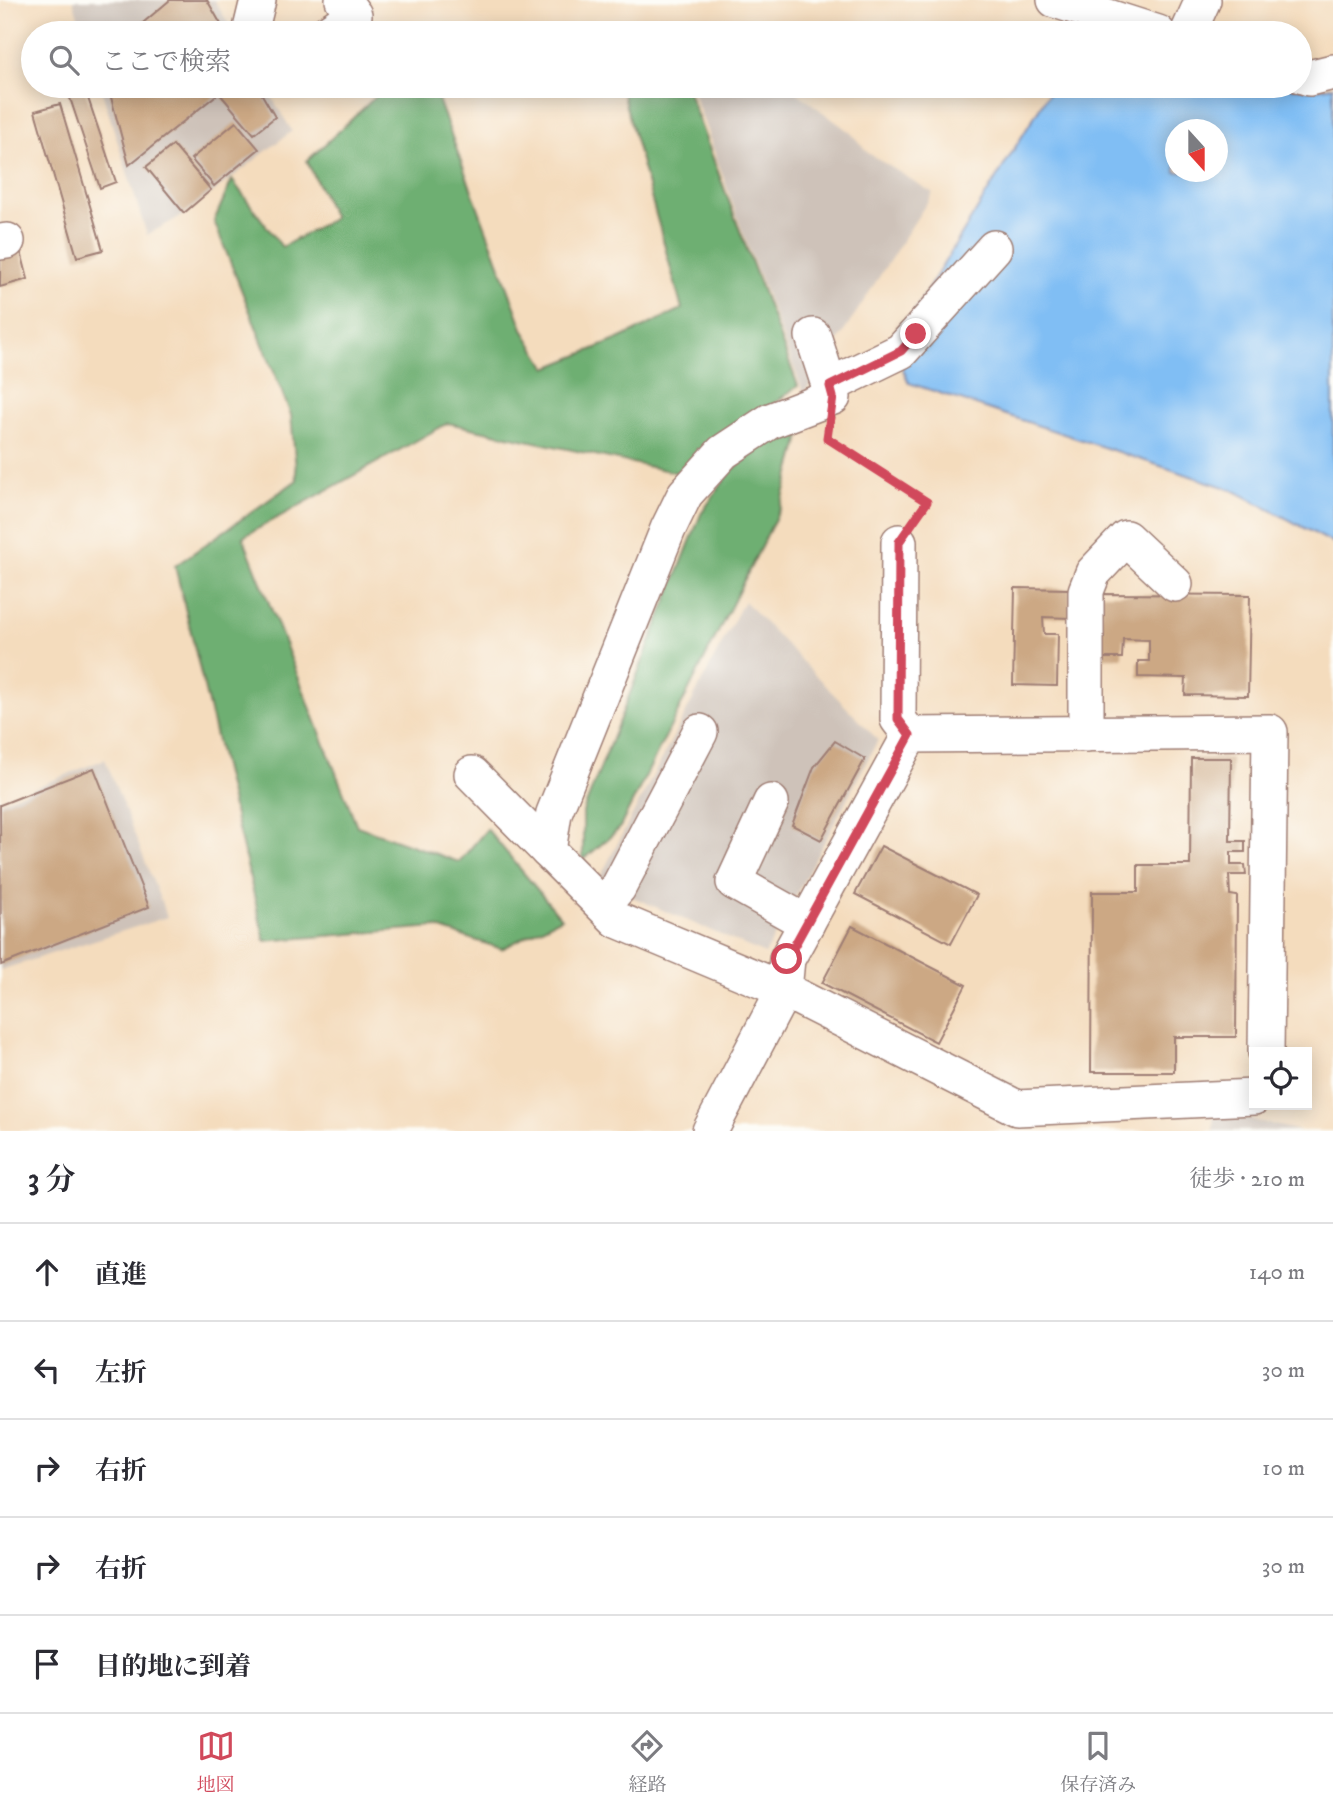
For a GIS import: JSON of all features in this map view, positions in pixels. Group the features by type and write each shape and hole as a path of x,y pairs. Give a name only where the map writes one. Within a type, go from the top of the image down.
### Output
{"street":[{"path":"253,21 258,0"},
{"path":"343,0 354,15 345,21"},
{"path":"1055,0 1121,21"},
{"path":"1193,21 1203,0"},
{"path":"1312,77 1333,72"},
{"path":"548,851 554,813 668,529 685,495 723,452 770,421 822,396 901,351 994,248"},
{"path":"813,336 822,396"},
{"path":"1086,733 1086,592 1093,573 1126,538 1175,584"},
{"path":"899,542 898,719 910,735"},
{"path":"603,905 618,888 700,732"},
{"path":"910,735 1270,732 1266,1047"},
{"path":"710,1131 784,990 787,959 910,735"},
{"path":"472,774 617,920 784,990 1018,1119 1249,1097"},
{"path":"771,802 734,882 807,923"}],"path":[{"path":"822,396 827,438 927,502 899,542"}],"shaded area":[{"path":"73,0 214,0 227,21 79,21"},
{"path":"104,98 272,98 292,131 185,214 147,235"},
{"path":"695,98 804,98 851,133 868,153 933,193 804,394"},
{"path":"744,601 878,740 765,954 637,899 596,885"},
{"path":"105,759 167,917 0,970 0,802"},
{"path":"1214,1111 1301,1131 1213,1131"}],"green space":[{"path":"374,98 437,98 524,331 547,368 621,338 682,309 624,98 690,98 798,386 678,473 448,423 243,537 357,826 459,862 487,829 561,918 502,949 435,927 265,941 175,566 297,480 291,415 214,221 232,180 282,247 334,218 307,161"},
{"path":"803,427 780,509 619,829 583,860 583,812 701,514 731,471 773,438"}],"water":[{"path":"1333,86 1333,543 1233,490 909,383 901,365 906,325 1046,98 1312,98 1312,89"}],"building":[{"path":"170,0 207,0 219,21 145,21"},
{"path":"70,98 88,98 116,182 100,188"},
{"path":"111,98 213,98 129,165"},
{"path":"223,98 264,98 275,117 254,134"},
{"path":"60,104 103,250 77,257 35,111"},
{"path":"236,122 259,149 214,186 191,159"},
{"path":"173,145 211,190 184,213 146,167"},
{"path":"20,248 28,279 0,287 0,254"},
{"path":"1015,588 1070,589 1070,618 1043,617 1044,634 1058,634 1057,686 1013,685"},
{"path":"1101,594 1250,595 1248,696 1185,695 1186,678 1138,677 1138,661 1149,661 1149,640 1123,639 1122,658 1100,658"},
{"path":"835,741 865,759 821,840 792,825 814,767"},
{"path":"1191,758 1231,758 1230,841 1245,841 1245,852 1231,852 1231,865 1245,865 1246,875 1229,875 1230,895 1237,896 1236,1037 1174,1037 1174,1072 1091,1072 1092,892 1138,892 1138,865 1190,865"},
{"path":"94,768 149,907 1,965 0,805"},
{"path":"881,846 977,895 951,944 855,894"},
{"path":"852,926 966,985 936,1042 822,983"}],"route":[{"path":"787,959 910,735 898,719 899,542 927,502 827,438 833,397 830,386 901,351 916,334"}]}
